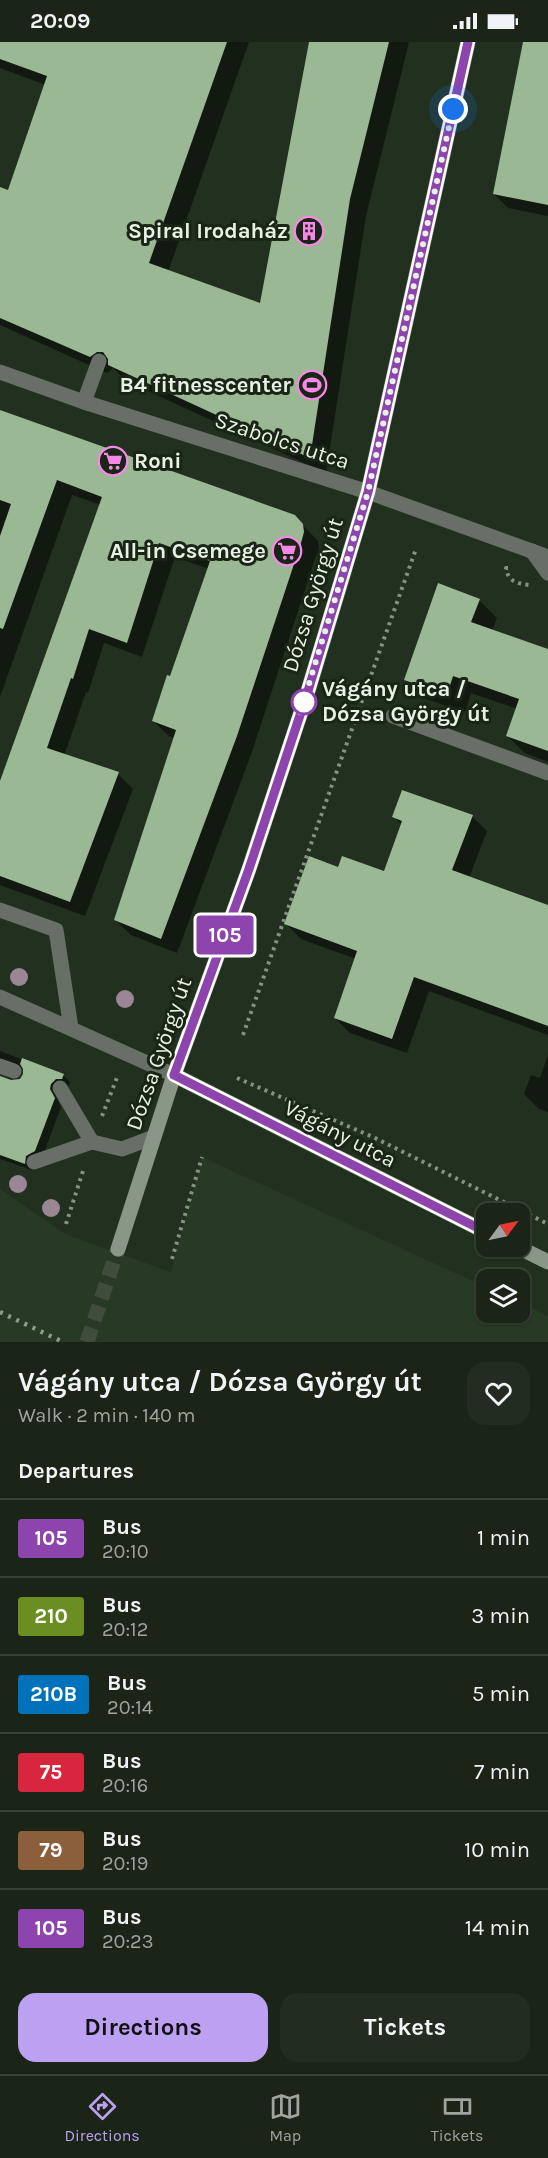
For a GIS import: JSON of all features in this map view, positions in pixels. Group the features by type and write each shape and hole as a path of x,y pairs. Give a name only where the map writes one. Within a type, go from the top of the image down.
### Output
{"main road":[{"name":"Dózsa György út","path":"118,1249 174,1075 249,869 308,691 368,492 468,42"},
{"name":"Vágány utca","path":"174,1075 476,1227"},
{"path":"530,1253 548,1262"}],"street":[{"path":"84,402 99,361"},
{"name":"Szabolcs utca","path":"0,372 84,402 368,492 548,557"},
{"path":"532,551 548,573"},
{"path":"393,716 548,773"},
{"path":"0,910 56,930 71,1028"},
{"path":"0,997 174,1075"},
{"path":"60,1088 92,1143"},
{"path":"34,1162 92,1143 122,1149 154,1137"}],"path":[{"path":"243,1035 416,549"},
{"path":"102,1116 121,1066"},
{"path":"231,1075 373,1137 548,1224"},
{"path":"172,1259 202,1157"},
{"path":"66,1224 83,1171"}],"shaded area":[{"path":"202,1157 476,1282 476,1323 530,1323 530,1307 548,1316 548,1342 0,1342 0,1189 65,1234 171,1272"}],"building":[{"name":"Spiral Irodaház","path":"0,42 227,42 149,263 260,303 309,42 389,42 350,199 310,458 108,365 108,359 103,352 97,352 90,357 0,318 0,187 8,190 47,76 0,59"},
{"path":"523,42 548,42 548,205 493,194"},
{"path":"0,410 295,515 303,524 304,532 301,543 237,736 161,939 114,920 176,730 152,721 210,561 159,543 127,643 89,629 47,748 119,772 70,902 0,876 0,781 102,497 57,480 3,629 0,628 0,536 11,504 0,500"},
{"path":"438,583 480,599 471,622 548,649 548,751 506,736 519,699 453,676 447,695 404,680"},
{"path":"402,790 473,815 452,870 548,905 548,1026 414,977 392,1039 334,1018 357,951 284,924 309,856 338,867 342,856 384,871 402,821 392,817"},
{"path":"22,1058 64,1074 62,1079 56,1079 51,1084 50,1089 55,1098 35,1151 26,1156 25,1164 0,1155 0,1076 11,1080 20,1079 23,1074 20,1064"}],"tunnel":[{"path":"87,1342 118,1249"}],"railway":[{"path":"0,1312 63,1342"}],"bus line":[{"name":"105","path":"468,42 368,492 308,691 249,869 174,1075 476,1227"}],"place":[{"name":"Spiral Irodaház","path":"309,231"},
{"name":"B4 fitnesscenter","path":"312,385"},
{"name":"Roni","path":"113,461"},
{"name":"All-in Csemege","path":"287,551"},
{"name":"Vágány utca / Dózsa György út","path":"304,702"}],"route":[{"path":"304,702 300,713 368,492 453,109"}]}
